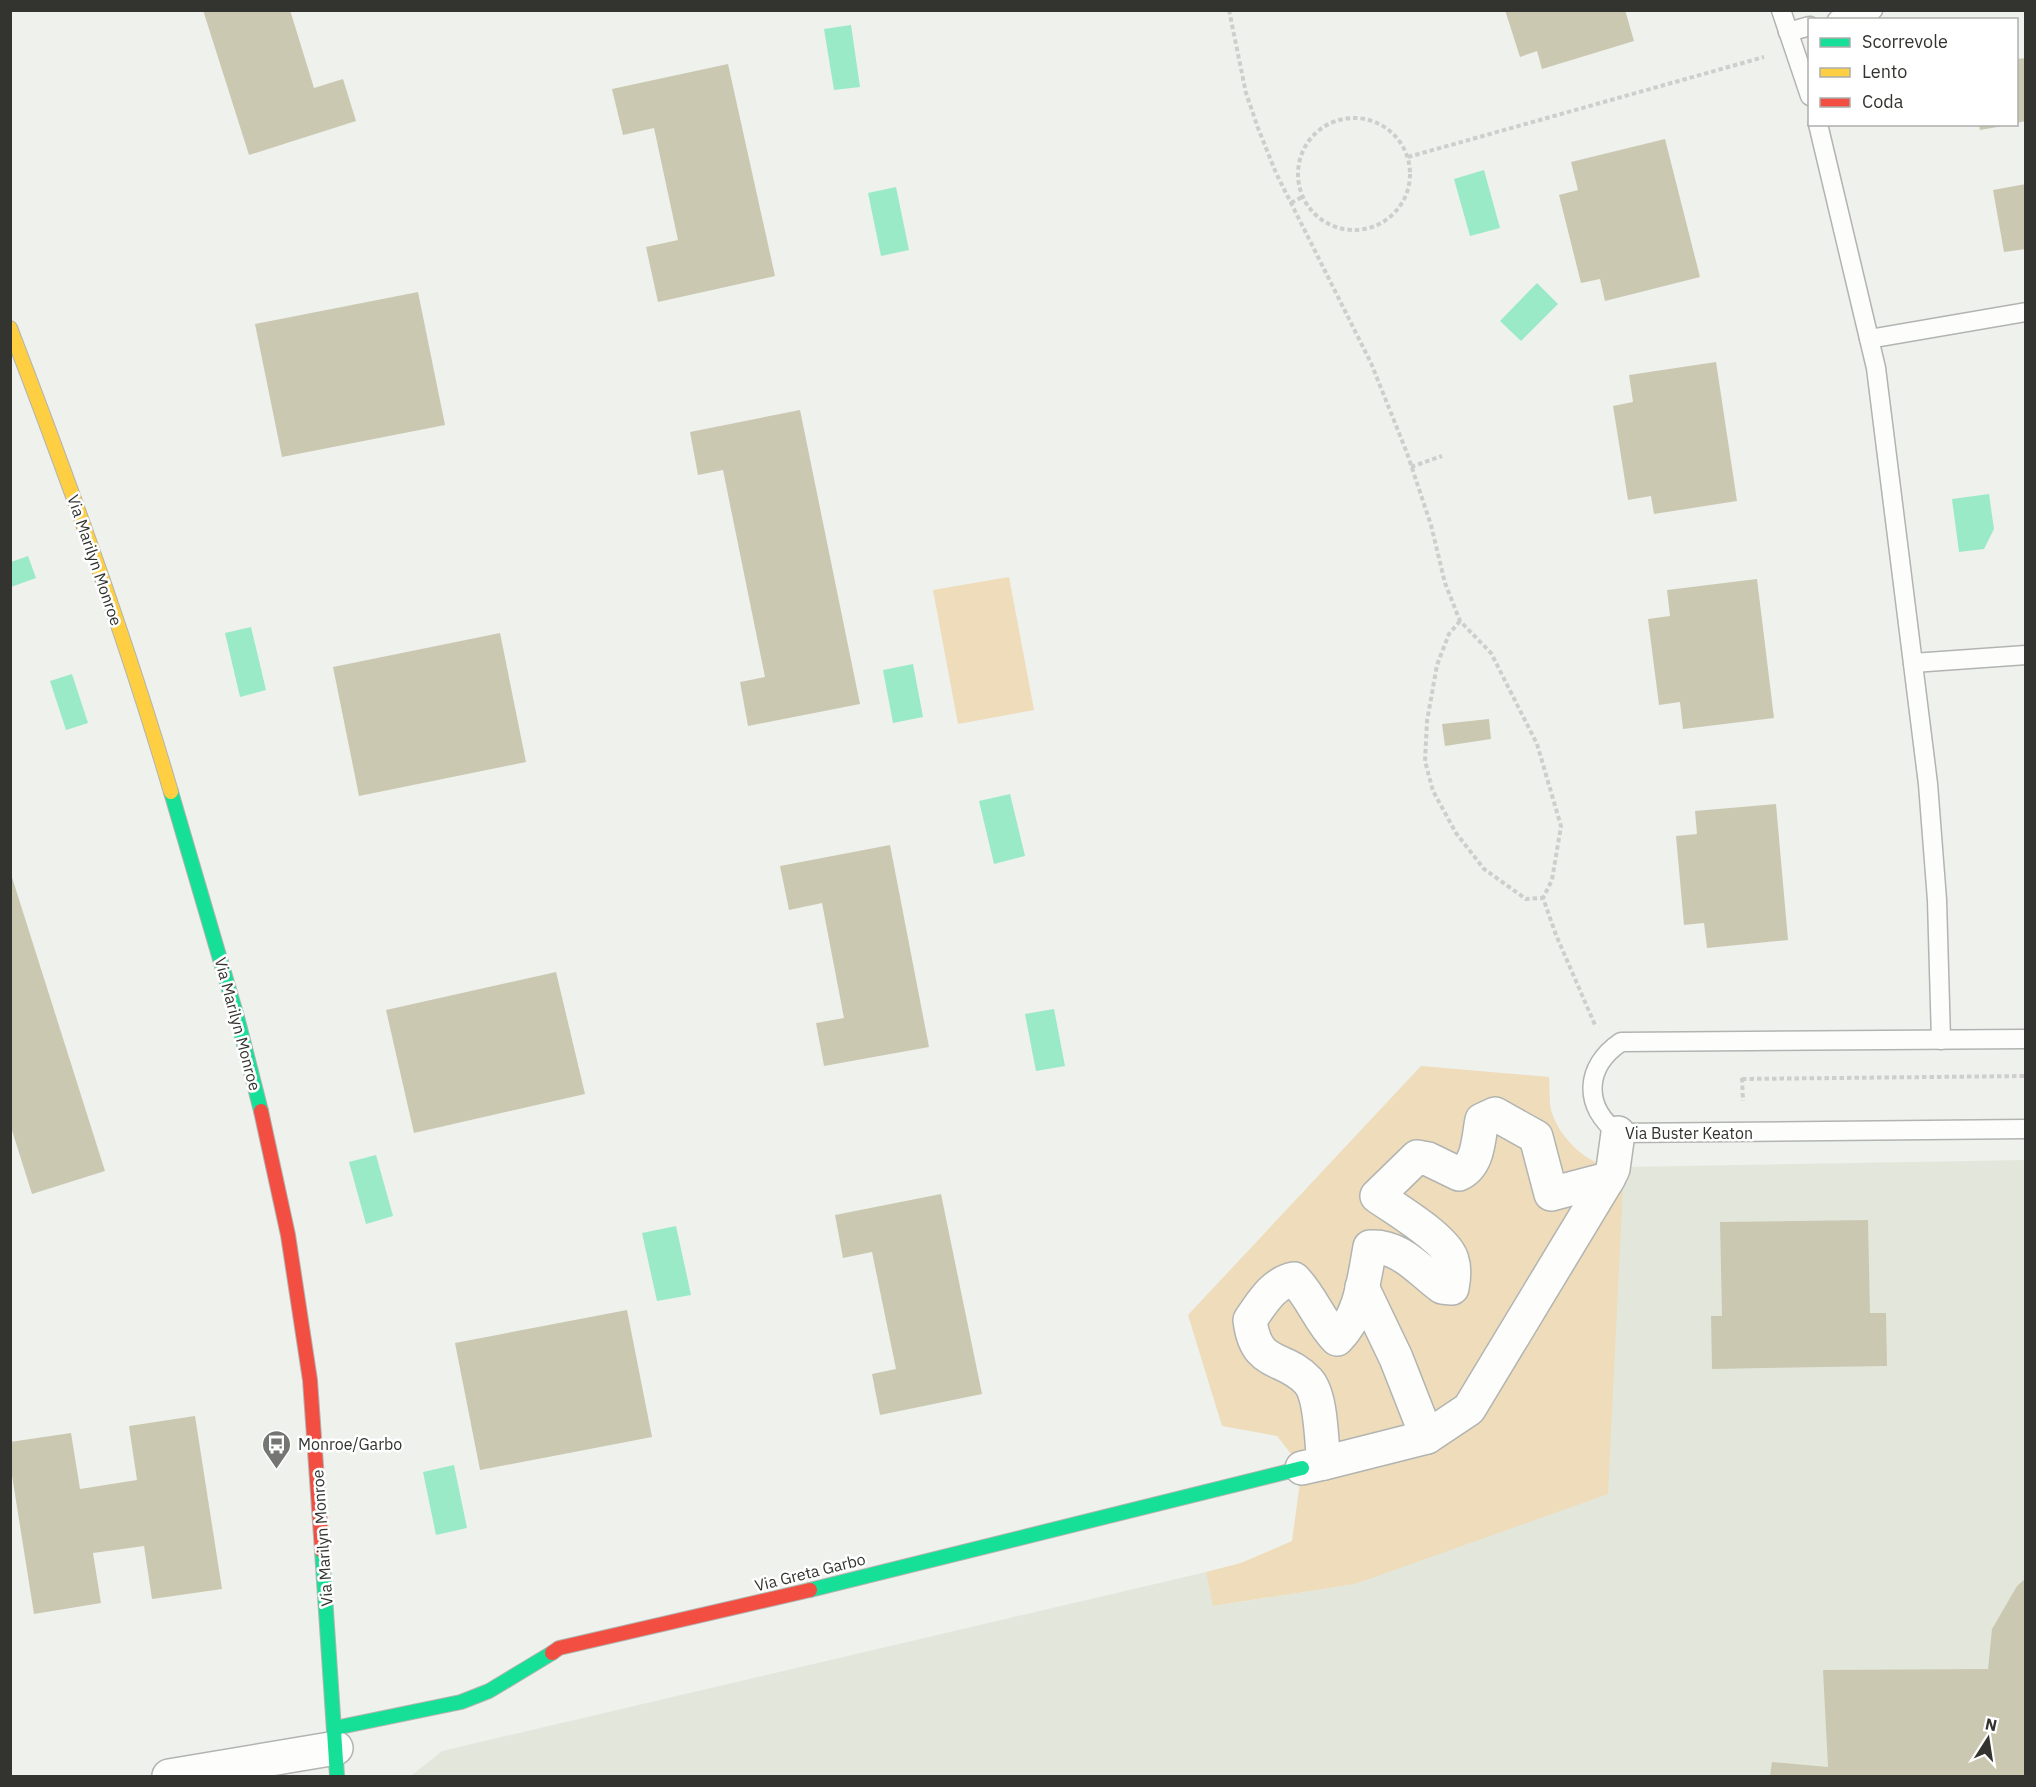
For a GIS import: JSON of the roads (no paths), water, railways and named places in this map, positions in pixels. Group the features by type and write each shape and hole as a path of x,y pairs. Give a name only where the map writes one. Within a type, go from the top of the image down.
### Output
{"street":[{"name":"Via Marilyn Monroe","path":"10,328 68,479 153,730 234,1006 271,1149 288,1235 310,1380 336,1751"},
{"path":"1608,1179 1551,1194 1536,1137 1495,1114 1482,1120 1474,1159 1469,1170 1459,1174 1417,1156 1377,1196 1424,1229 1449,1251 1454,1275 1452,1288 1442,1287 1397,1251 1383,1246 1370,1247 1359,1304 1345,1331 1337,1339 1322,1324 1305,1290 1294,1279 1282,1281 1250,1320 1252,1338 1263,1353 1308,1380 1316,1395 1313,1466 1427,1437 1469,1409 1608,1179 1613,1169 1618,1133"},
{"path":"1362,1287 1396,1358 1427,1437"},
{"name":"Via Greta Garbo","path":"336,1751 489,1690 559,1648 798,1593 1313,1466"},
{"path":"169,1776 336,1751"}],"lane":[{"path":"1781,10 1808,93"},
{"path":"1844,18 1874,10"},
{"path":"1791,40 1808,27"},
{"path":"1818,126 1876,368 1934,843 1941,1040 2025,1039"},
{"path":"1869,339 2025,312"},
{"path":"1913,663 2025,655"},
{"name":"Via Buster Keaton","path":"1941,1040 1621,1042 1599,1063 1592,1095 1598,1114 1618,1133 2025,1129"}],"place":[{"name":"Monroe/Garbo","path":"277,1470"}]}
